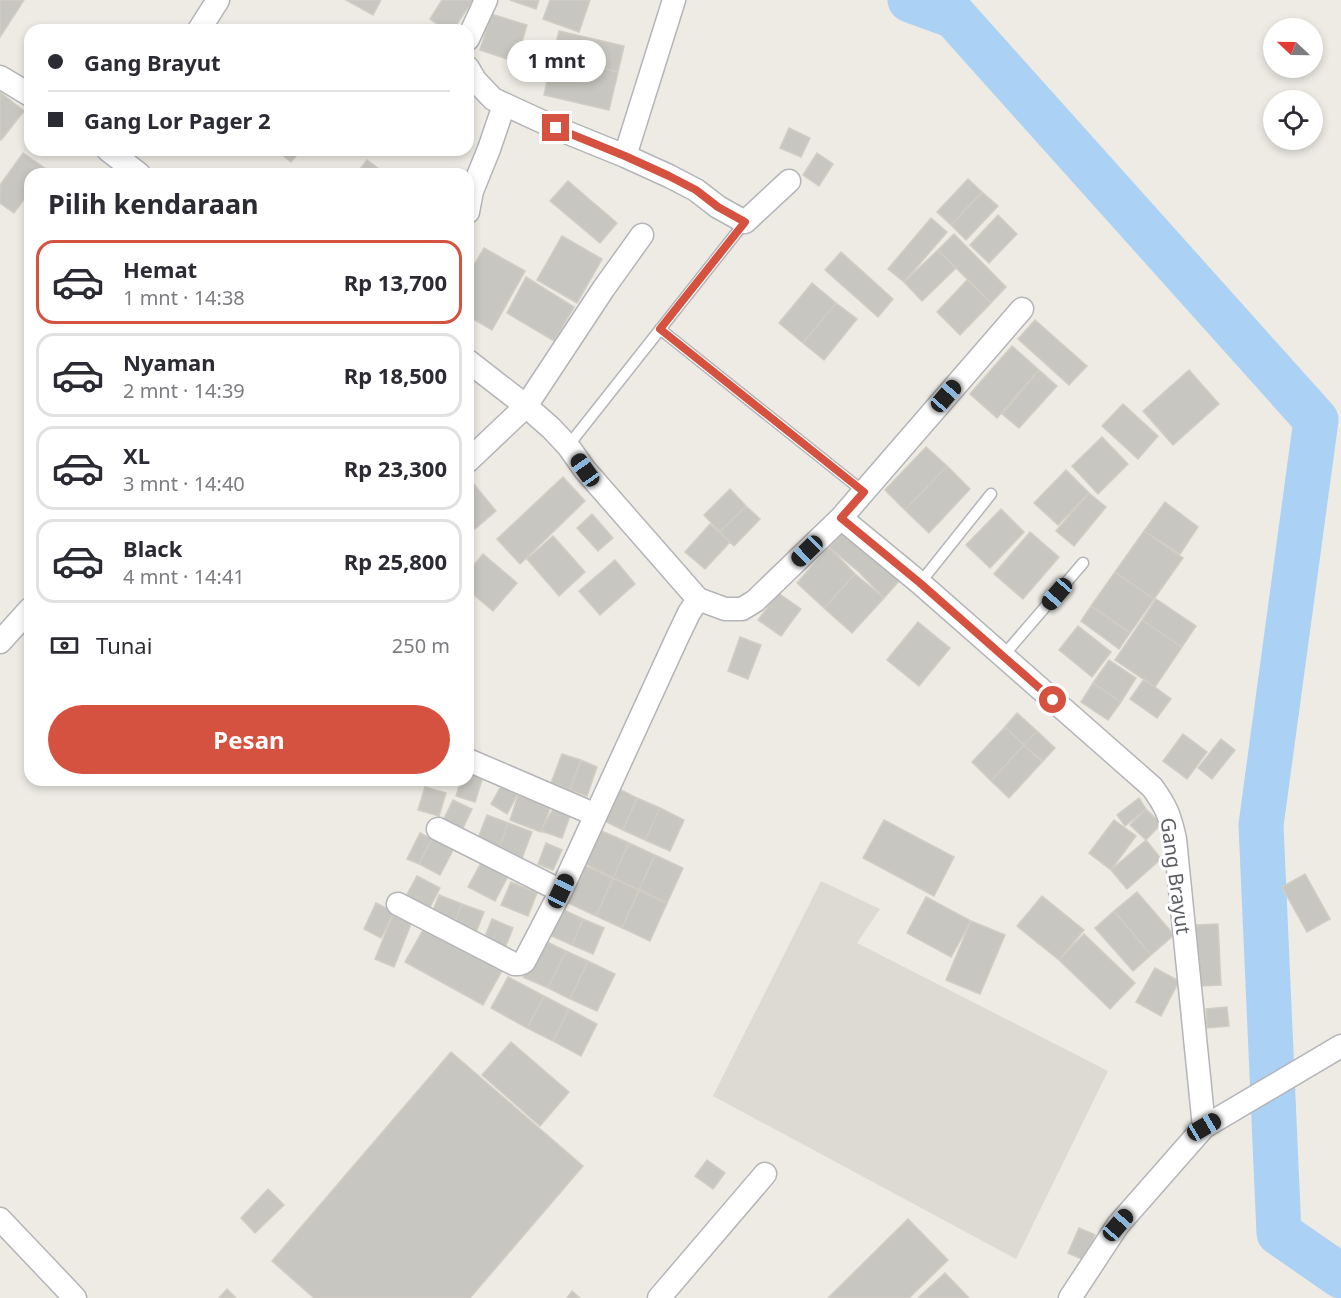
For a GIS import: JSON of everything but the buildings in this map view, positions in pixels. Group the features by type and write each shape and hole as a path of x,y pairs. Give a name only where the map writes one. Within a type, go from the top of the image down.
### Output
{"street":[{"path":"203,24 218,0"},
{"path":"474,26 486,0"},
{"path":"625,156 674,0"},
{"path":"0,77 24,91"},
{"path":"474,78 493,99 504,105 625,156 696,190 718,207 745,222 789,181"},
{"path":"474,186 504,105"},
{"path":"119,156 132,168"},
{"path":"474,454 526,406 604,288 642,236"},
{"path":"474,366 551,428 698,599 725,609 742,609 755,601 841,518 1022,309"},
{"name":"Gang Brayut","path":"841,518 920,583 1152,787 1162,801 1170,816 1175,839 1204,1127"},
{"path":"398,904 514,964 524,962 561,891 677,638 698,599"},
{"path":"0,642 24,616"},
{"path":"474,763 596,815"},
{"path":"438,829 561,891"},
{"path":"1070,1298 1118,1225 1204,1127 1341,1046"},
{"path":"659,1298 765,1174"},
{"path":"0,1219 75,1298"}],"lane":[{"path":"568,446 745,222"},
{"path":"660,329 864,492"},
{"path":"920,583 991,494"},
{"path":"1003,656 1083,563"}],"shaded area":[{"path":"821,881 880,909 857,943 1108,1071 1016,1259 713,1096"}],"waterway":[{"path":"910,0 954,16 1316,420 1261,825 1279,1233 1341,1276"}],"route":[{"path":"556,128 669,176 696,190 718,207 745,222 660,329 864,492 841,518 920,583 1053,700"}]}
